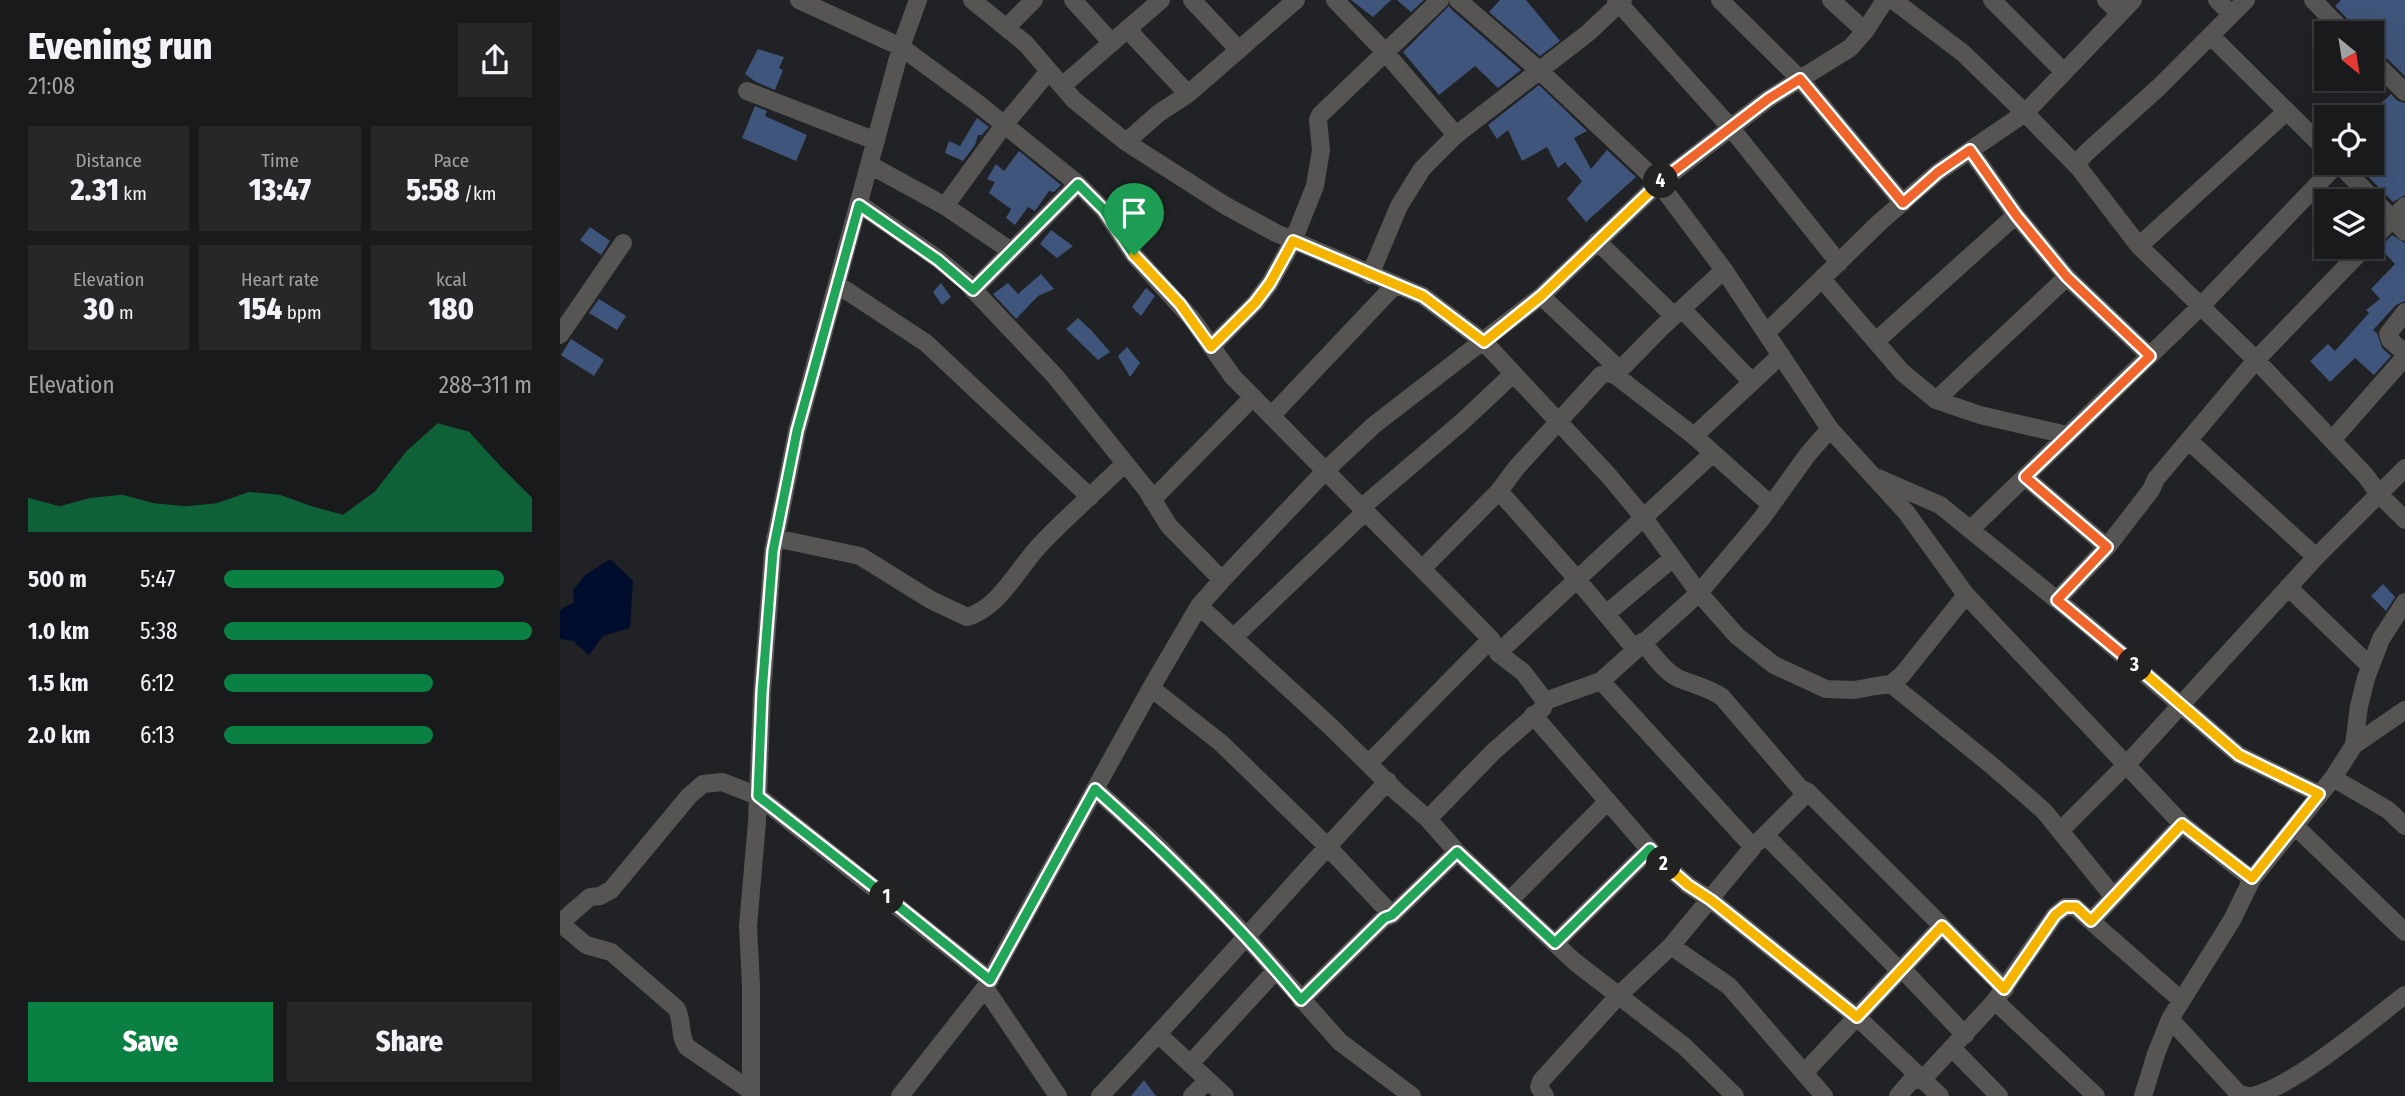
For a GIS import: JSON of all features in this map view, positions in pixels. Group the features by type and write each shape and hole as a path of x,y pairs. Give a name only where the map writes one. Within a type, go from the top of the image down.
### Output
{"street":[{"path":"799,0 901,47 1078,184 1104,210 1134,255 1186,312 1233,377 1523,672 1539,708 1608,801 1650,849 1688,885 1711,900 1857,1017 1940,1096"},
{"path":"751,1093 748,926 758,796 762,693 775,538 797,431 901,47 918,0"},
{"path":"972,0 1026,44 1074,100 1126,142 1226,206 1293,241 1423,296 1484,342 1609,476 1644,518 1699,593 1737,636 1774,665 1826,689 1854,690 1891,684 1902,675 1966,595"},
{"path":"1007,27 1034,0"},
{"path":"1073,0 1112,43"},
{"path":"1062,86 1161,0"},
{"path":"1192,0 1239,50"},
{"path":"1126,142 1159,113 1188,94 1296,0"},
{"path":"1335,0 1385,52 1456,135"},
{"path":"1211,347 1255,303 1270,283 1293,241 1315,186 1321,150 1318,120 1320,115 1440,0"},
{"path":"1458,0 1540,71 1659,183 1724,270 1830,429 1906,512 1966,595 2182,824 2252,878"},
{"path":"1720,0 1800,79 1903,203"},
{"path":"1832,0 1865,31"},
{"path":"900,1096 987,984 1151,688 1199,606 1222,580 1326,470 1374,425 1541,296 1659,183 1768,99 1850,48 1865,31 1885,0"},
{"path":"1893,0 1963,53 2025,113 2079,168 2139,246 2256,360 2405,520"},
{"path":"1992,0 2064,72"},
{"path":"1766,332 1938,172 2025,113 2126,6 2106,0"},
{"path":"2217,0 2231,14"},
{"path":"2079,168 2080,160 2086,153 2246,0"},
{"path":"2314,0 2334,21"},
{"path":"1370,275 1399,206 1422,169 1456,135 1588,33 1619,1 1731,128 1839,263"},
{"path":"1127,29 1188,94"},
{"path":"2211,36 2314,138"},
{"path":"945,206 1004,125 1049,71"},
{"path":"2384,72 2405,92"},
{"path":"747,91 876,141"},
{"path":"2139,246 2287,111"},
{"path":"1970,150 2016,215 2067,277 2150,356"},
{"path":"870,165 945,206 1011,251"},
{"path":"1970,529 2201,306 2327,175"},
{"path":"2353,175 2399,213 2405,232"},
{"path":"973,290 1078,184"},
{"path":"859,205 938,260 973,290 1055,376 1125,463 1169,526 1222,580"},
{"path":"2384,228 2399,213"},
{"path":"1876,341 2016,215"},
{"path":"1597,241 1752,382"},
{"path":"562,328 623,243"},
{"path":"2057,600 2107,547 2151,491 2156,479 2256,360 2353,259"},
{"path":"1423,568 1499,491 1517,467 1601,375 1618,372 1724,270"},
{"path":"1936,400 2067,277"},
{"path":"1822,279 1902,372 1936,400 1980,415 2067,435"},
{"path":"838,285 926,343 1090,497"},
{"path":"1271,416 1395,285"},
{"path":"1541,296 1618,372 1771,505"},
{"path":"2332,440 2405,355 2390,340 2388,334 2405,312"},
{"path":"1694,436 1781,355"},
{"path":"1234,637 1364,509 1513,373"},
{"path":"1152,500 1253,397"},
{"path":"1428,819 1539,708 1601,681 1699,593 1726,563 1830,429"},
{"path":"2189,441 2316,557"},
{"path":"1369,763 1495,646 1644,518 1713,453"},
{"path":"775,538 860,556 931,600 967,617 978,614 989,606 1039,547 1125,463"},
{"path":"2061,830 2127,764 2316,557 2405,468"},
{"path":"1871,475 1940,505 2057,600 2239,755 2319,794"},
{"path":"2025,477 2107,547"},
{"path":"1499,491 1606,614 1639,646 1668,672 1710,689 1722,697 1800,788 1942,926 2000,995 2096,1096"},
{"path":"1606,614 1673,558"},
{"path":"2288,587 2370,667"},
{"path":"2354,745 2359,706 2370,667 2381,639 2405,601"},
{"path":"1199,606 1369,763 1428,819 1457,852 1575,962 1684,1046 1726,1093"},
{"path":"1601,681 1759,841 1899,970 1906,973 1965,1035"},
{"path":"1891,684 2044,811 2113,896"},
{"path":"1151,688 1221,743 1327,846 1392,915"},
{"path":"2143,1096 2169,1019 2232,920 2260,865 2333,778 2354,745 2405,710"},
{"path":"2333,778 2388,810 2405,826"},
{"path":"1100,1096 1159,1035 1245,936 1388,781"},
{"path":"751,1093 687,1046 682,1040 681,1016 676,1009 611,953 586,946 560,923 590,897 600,896 611,890 690,796 704,784 722,782 758,796 987,984 1058,1096"},
{"path":"1095,789 1153,841 1245,936 1340,1042 1412,1096"},
{"path":"1545,1096 1539,1087 1541,1081 1619,995 1671,946 1759,841 1808,793"},
{"path":"1509,901 1608,801"},
{"path":"2091,921 2182,824"},
{"path":"2295,826 2405,932"},
{"path":"1555,943 1650,849"},
{"path":"1301,1000 1384,918 1392,915 1457,852"},
{"path":"1898,1096 1911,1081 1923,1079 1953,1049 2000,995 2055,915 2065,907 2076,907 2181,1000"},
{"path":"1804,1073 1942,926"},
{"path":"1671,946 1729,986 1824,1096"},
{"path":"1190,1064 1276,970"},
{"path":"2169,1019 2245,1095 2262,1094 2308,1068 2405,995"},
{"path":"1159,1035 1225,1096"},
{"path":"1953,1049 1999,1096"},
{"path":"1192,1096 1208,1080"}],"water":[{"path":"610,559 633,581 630,628 603,636 589,655 573,641 560,639 560,610 574,602 573,590 585,575"}],"building":[{"path":"1351,0 1391,0 1373,17"},
{"path":"1397,0 1424,0 1411,12"},
{"path":"1500,0 1526,0 1560,41 1540,56 1489,12"},
{"path":"2341,0 2405,0 2405,76 2384,56 2384,21 2349,21 2335,6"},
{"path":"1449,6 1521,70 1498,88 1475,66 1439,95 1403,52"},
{"path":"758,49 784,57 779,68 783,70 775,90 745,74"},
{"path":"1539,85 1587,131 1574,138 1591,169 1607,150 1636,177 1586,222 1567,199 1582,181 1565,162 1558,168 1547,147 1522,161 1508,130 1497,139 1488,125"},
{"path":"2391,94 2398,101 2405,103 2405,195 2393,202 2384,193 2384,189 2380,189 2367,175 2384,175 2384,105 2379,105"},
{"path":"755,106 767,111 765,116 807,135 796,161 742,138"},
{"path":"977,118 989,127 982,135 978,135 975,145 963,161 945,153 949,141 960,146"},
{"path":"1019,151 1061,185 1054,192 1049,191 1035,211 1028,207 1015,225 1006,218 1011,209 989,193 995,182 987,179 996,164 1004,171"},
{"path":"590,227 610,241 601,255 580,240"},
{"path":"1051,230 1073,246 1057,258 1040,244"},
{"path":"2392,235 2405,243 2405,301 2396,305 2373,330 2377,333 2382,348 2391,356 2374,375 2355,358 2330,382 2310,361 2328,344 2335,351 2369,313 2366,310 2380,299 2371,289 2395,264 2384,252 2384,244"},
{"path":"1041,274 1054,289 1038,296 1016,319 993,294 1008,283 1018,294"},
{"path":"941,283 951,297 942,305 933,292"},
{"path":"1146,288 1155,296 1141,316 1132,307"},
{"path":"599,299 626,316 617,330 589,313"},
{"path":"1078,318 1110,352 1098,360 1066,329"},
{"path":"571,339 604,360 594,376 561,355"},
{"path":"1127,347 1140,363 1130,377 1118,356"},
{"path":"2383,584 2395,597 2386,611 2371,596"},
{"path":"1144,1080 1156,1096 1131,1096"}],"route":[{"path":"1800,79 1903,203 1938,172 1970,150 2016,215 2067,277 2150,356 2025,477 2107,547 2057,600 2239,755 2319,794 2252,878 2182,824 2091,921 2076,907 2065,907 2055,915 2004,989 1942,926 1857,1017 1711,900 1688,885 1650,849 1555,943 1457,852 1392,915 1384,918 1301,1000 1233,922 1153,841 1095,789 990,980 904,909 758,796 762,693 773,551 797,431 859,205 938,260 973,290 1078,184 1104,210 1134,255 1180,304 1211,347 1255,303 1270,283 1293,241 1423,296 1484,342 1541,296 1659,183 1768,99 1800,79"}]}
